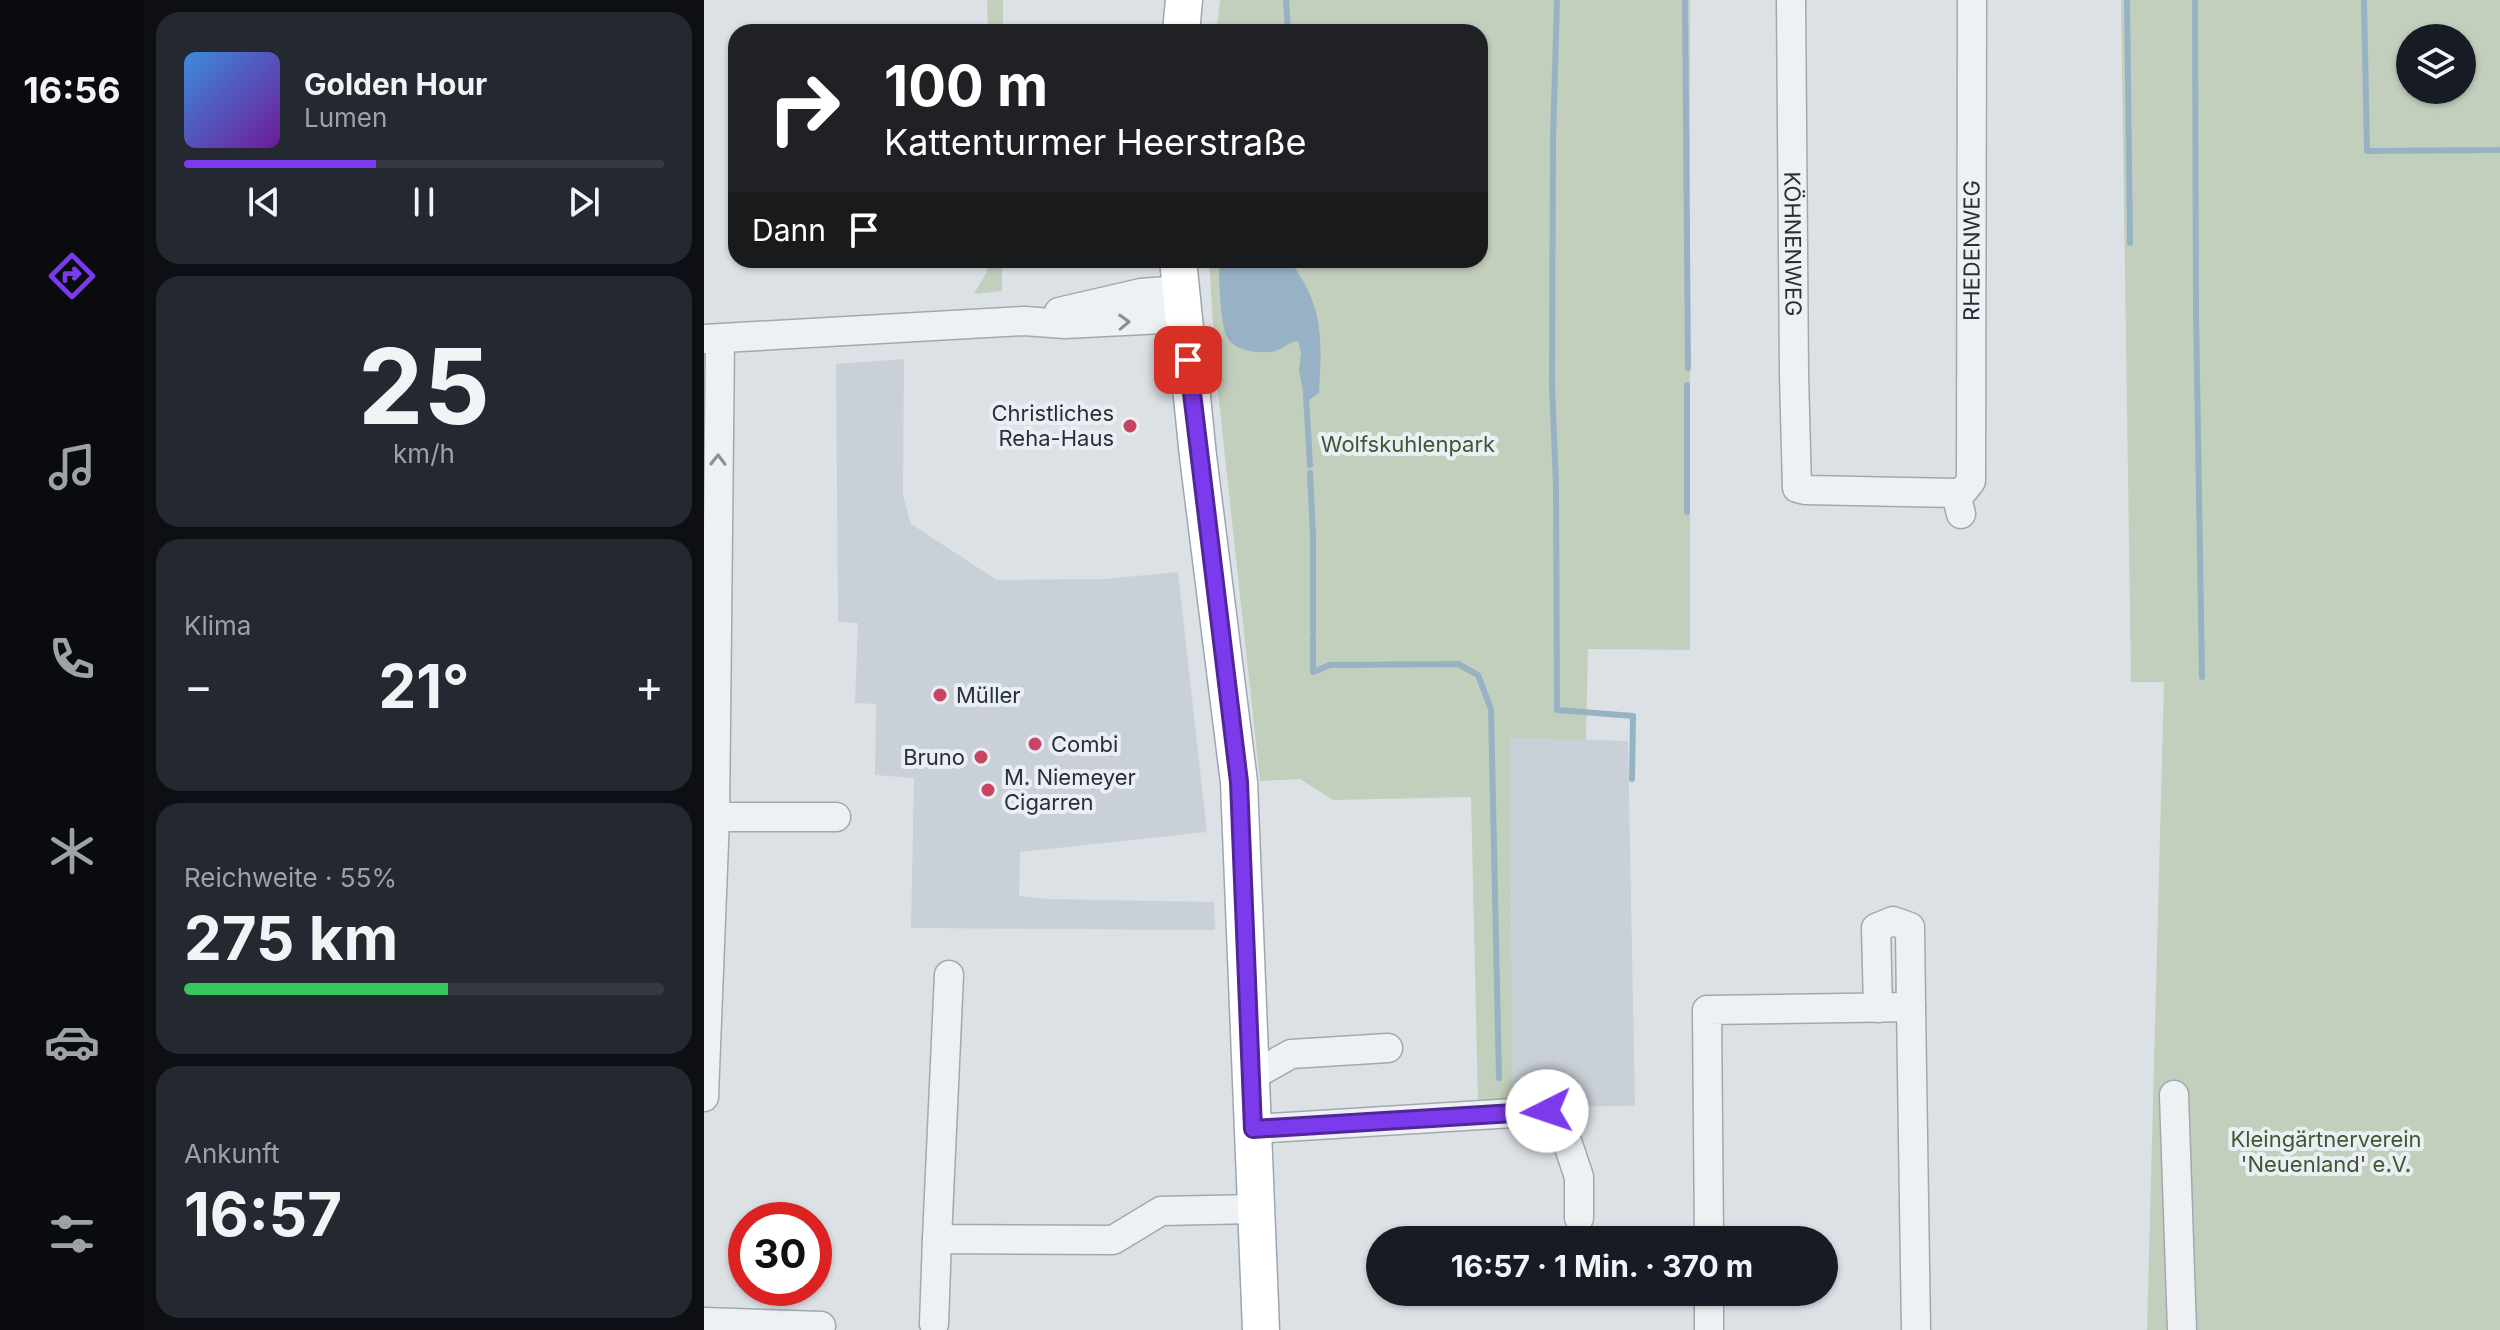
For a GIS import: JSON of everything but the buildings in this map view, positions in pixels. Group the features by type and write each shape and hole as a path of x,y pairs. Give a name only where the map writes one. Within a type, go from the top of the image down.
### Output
{"main road":[{"path":"1163,0 1164,24"},
{"path":"1182,24 1184,0"},
{"path":"1180,290 1239,782 1261,1330"}],"street":[{"name":"KÖHNENWEG","path":"1791,0 1797,488"},
{"name":"RHEDENWEG","path":"1797,488 1958,504 1971,481 1972,0"},
{"path":"704,1097 715,817 712,339 1024,321 1065,324 1180,290"},
{"path":"715,817 836,817"},
{"path":"1878,1008 1876,928 1893,921 1910,927 1916,1330"},
{"path":"934,1324 949,975"},
{"path":"1709,1226 1707,1010 1911,1007"},
{"path":"1252,1076 1291,1054 1388,1048"},
{"path":"2174,1095 2182,1330"},
{"path":"1253,1129 1547,1111 1568,1144 1579,1177 1579,1218"},
{"path":"937,1239 1113,1240 1161,1211 1255,1209"},
{"path":"1709,1306 1709,1330"},
{"path":"704,1322 821,1326"}],"shaded area":[{"path":"904,359 903,496 911,524 997,580 1105,579 1178,572 1207,832 1020,852 1019,896 1214,902 1215,930 911,928 914,778 875,775 876,704 855,703 858,623 838,622 836,364"},
{"path":"1510,737 1628,741 1635,1106 1513,1107"}],"green space":[{"path":"987,0 1003,0 1003,24 988,24"},
{"name":"Wolfskuhlenpark","path":"1220,0 1690,0 1690,650 1588,649 1586,740 1510,738 1513,1107 1478,1105 1471,797 1333,800 1300,779 1260,781 1216,373 1209,268 1488,268 1488,24 1217,24"},
{"name":"Kleingärtnerverein 'Neuenland' e.V.","path":"2121,0 2500,0 2500,1330 2147,1330 2164,682 2131,682"},
{"path":"987,268 1002,268 1002,291 974,294"}],"water":[{"path":"1219,268 1294,268 1309,292 1318,323 1319,393 1305,403 1298,341 1275,351 1263,352 1242,349 1231,342 1221,311"}],"waterway":[{"path":"1286,0 1288,24"},
{"path":"1557,0 1552,385 1556,486 1557,710 1633,716 1632,779"},
{"path":"1685,0 1688,368"},
{"path":"2127,0 2130,243"},
{"path":"2195,0 2202,677"},
{"path":"2364,0 2367,151 2500,150"},
{"path":"1687,385 1687,512"},
{"path":"1306,395 1310,465"},
{"path":"1310,473 1313,630"},
{"path":"1313,635 1313,672 1330,665 1458,664 1478,675 1491,709 1499,1078"}],"place":[{"name":"Christliches Reha-Haus","path":"1130,426"},
{"name":"Müller","path":"940,695"},
{"name":"Combi","path":"1035,744"},
{"name":"Bruno","path":"981,757"},
{"name":"M. Niemeyer Cigarren","path":"988,790"}],"route":[{"path":"1188,360 1239,782 1253,1129 1547,1111"}]}
